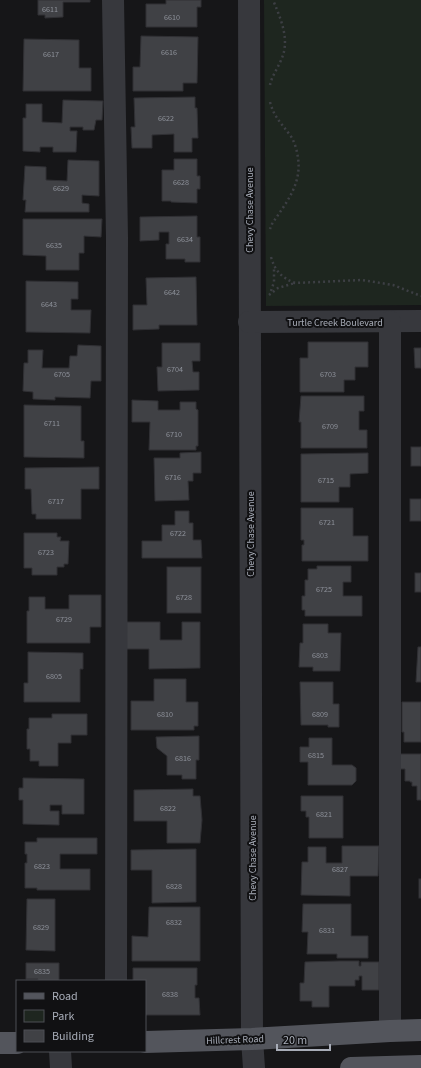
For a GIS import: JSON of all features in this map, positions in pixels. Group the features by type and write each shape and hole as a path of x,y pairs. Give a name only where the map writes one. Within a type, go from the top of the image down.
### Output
{"main road":[{"name":"Hillcrest Road","path":"146,1042 252,1039 421,1030"},
{"path":"0,1044 16,1043"},
{"path":"352,1068 421,1066"}],"street":[{"path":"113,0 117,238 116,980"},
{"name":"Chevy Chase Avenue","path":"249,0 252,1039 254,1068"},
{"name":"Turtle Creek Boulevard","path":"250,322 421,321"},
{"path":"390,322 390,1031"},
{"path":"60,1052 61,1068"}],"path":[{"path":"270,89 271,82 283,54 285,39 282,24 273,0"},
{"path":"269,97 272,111 280,124 291,136 297,151 300,167 297,183 290,198 272,224 270,230"},
{"path":"269,295 274,282 274,268 270,254"},
{"path":"274,268 280,275 295,283 362,280 393,285 421,296"}],"green space":[{"path":"264,0 421,0 421,305 266,306"}],"building":[{"path":"38,0 90,0 90,2 63,2 63,17 45,18 45,15 38,15"},
{"path":"166,0 201,0 201,7 197,7 197,27 146,27 146,4 166,4"},
{"path":"141,36 198,37 197,83 183,83 183,91 133,91 133,67 140,67"},
{"path":"24,39 79,40 79,68 91,68 91,91 23,91"},
{"path":"195,97 198,138 192,138 192,152 174,152 174,134 152,135 152,148 132,148 131,127 135,127 134,98"},
{"path":"63,100 103,101 102,120 96,120 94,130 83,130 83,127 70,127 70,131 77,131 76,152 53,152 53,147 40,147 40,152 23,151 23,118 26,118 26,104 42,104 42,122 62,123"},
{"path":"174,159 197,159 197,176 200,176 200,189 197,189 197,203 162,201 162,170 174,170"},
{"path":"68,160 99,161 99,196 82,195 82,203 89,204 89,212 25,212 26,200 23,200 25,166 46,167 46,180 67,181"},
{"path":"197,216 197,237 200,237 200,262 185,262 185,259 166,259 166,244 169,244 169,232 159,232 159,240 140,241 140,217"},
{"path":"23,219 102,219 101,237 84,236 84,253 79,253 79,270 46,270 46,256 23,255"},
{"path":"196,277 197,325 159,325 159,329 133,330 133,305 147,305 146,278"},
{"path":"26,281 78,282 78,299 71,299 71,310 91,310 90,333 26,332"},
{"path":"308,342 368,342 368,367 355,367 355,380 344,380 344,392 300,392 300,358 308,358"},
{"path":"162,343 200,343 200,361 192,361 193,372 199,372 199,390 158,391 157,367 162,367"},
{"path":"78,345 101,346 101,381 91,381 90,398 55,397 55,400 33,399 33,392 23,391 24,363 28,363 28,350 43,350 42,368 69,368 70,356 77,356"},
{"path":"414,348 421,348 421,368 415,368"},
{"path":"301,396 364,396 364,411 359,411 359,430 367,430 367,448 301,448 301,422 299,422"},
{"path":"132,400 158,401 158,410 180,410 180,402 196,402 196,409 198,410 198,446 196,446 196,450 149,450 150,422 132,422"},
{"path":"24,405 81,406 81,441 84,441 84,458 24,457"},
{"path":"411,447 421,447 421,466 411,466"},
{"path":"201,452 201,473 193,473 193,481 188,481 189,500 155,501 154,458 180,458 180,453"},
{"path":"368,453 368,473 350,474 350,487 339,487 339,502 301,502 301,454"},
{"path":"99,467 99,489 81,489 81,519 36,519 36,514 32,514 31,489 25,489 25,468"},
{"path":"410,499 421,499 421,521 410,521"},
{"path":"301,508 353,508 353,536 368,536 368,561 302,561 302,545 304,545 304,540 301,540"},
{"path":"175,511 189,511 189,523 193,523 193,540 201,540 202,558 142,558 142,541 162,541 162,525 175,525"},
{"path":"24,533 57,533 57,537 61,537 60,541 69,541 68,564 64,564 64,567 57,567 57,575 32,575 32,568 24,568"},
{"path":"317,566 351,566 351,582 343,582 343,596 362,596 362,616 305,616 305,610 302,610 302,596 305,596 305,580 308,580 308,569 317,569"},
{"path":"167,567 201,567 201,613 167,613"},
{"path":"415,573 421,573 421,592 415,592"},
{"path":"69,595 101,595 101,627 90,627 90,643 27,643 27,611 29,611 29,597 45,597 45,609 69,609"},
{"path":"122,622 160,622 160,640 182,640 182,622 200,622 200,668 149,669 149,649 122,649"},
{"path":"303,624 328,624 328,633 341,633 340,671 313,671 313,667 299,667 300,643 303,643"},
{"path":"418,647 421,647 421,682 416,682"},
{"path":"28,652 83,653 83,669 80,669 80,702 24,702 24,683 28,683"},
{"path":"154,679 186,679 186,702 198,702 198,726 194,726 194,730 131,730 131,701 154,701"},
{"path":"300,682 333,682 333,704 339,704 339,727 328,727 328,725 301,725"},
{"path":"402,702 421,702 421,742 404,742 404,732 402,732"},
{"path":"52,714 87,714 87,735 71,735 71,743 58,743 58,766 39,766 39,761 30,761 30,749 27,749 27,729 29,729 29,718 52,718"},
{"path":"199,736 199,760 196,760 196,779 182,779 182,775 167,775 167,756 157,748 156,737"},
{"path":"309,738 332,738 332,765 352,765 356,768 356,781 352,785 308,785 308,762 300,762 300,747 309,747"},
{"path":"398,754 421,754 421,800 417,800 417,786 412,786 412,782 410,781 405,781 405,769 398,769"},
{"path":"23,778 84,779 84,814 62,814 62,805 50,805 50,811 59,811 59,825 23,824 23,800 19,800 19,788 23,788"},
{"path":"193,789 193,796 200,796 202,820 200,843 167,843 167,821 134,821 134,790"},
{"path":"301,796 343,796 343,838 309,838 309,817 306,817 306,811 301,811"},
{"path":"37,838 97,838 97,854 60,854 60,869 90,869 90,890 37,890 37,888 25,888 25,863 27,863 27,854 25,854 25,842 37,842"},
{"path":"342,846 379,846 378,876 350,876 350,896 301,895 302,862 308,862 308,847 326,847 326,863 342,863"},
{"path":"196,849 196,902 152,903 152,870 131,870 131,850"},
{"path":"419,879 421,879 421,898 419,898"},
{"path":"27,899 55,899 55,951 26,950"},
{"path":"303,904 351,904 351,936 368,936 368,958 337,958 337,954 307,954 308,932 302,932"},
{"path":"149,907 200,907 200,961 132,961 132,936 148,937"},
{"path":"359,961 359,966 361,966 361,962 379,962 379,990 362,990 362,976 359,976 359,980 355,980 355,986 329,986 329,1007 312,1007 312,1001 300,1001 300,983 304,983 305,962"},
{"path":"26,963 59,963 59,980 26,979"},
{"path":"133,968 197,968 195,998 199,998 200,1015 146,1015 146,980 133,980"}]}
